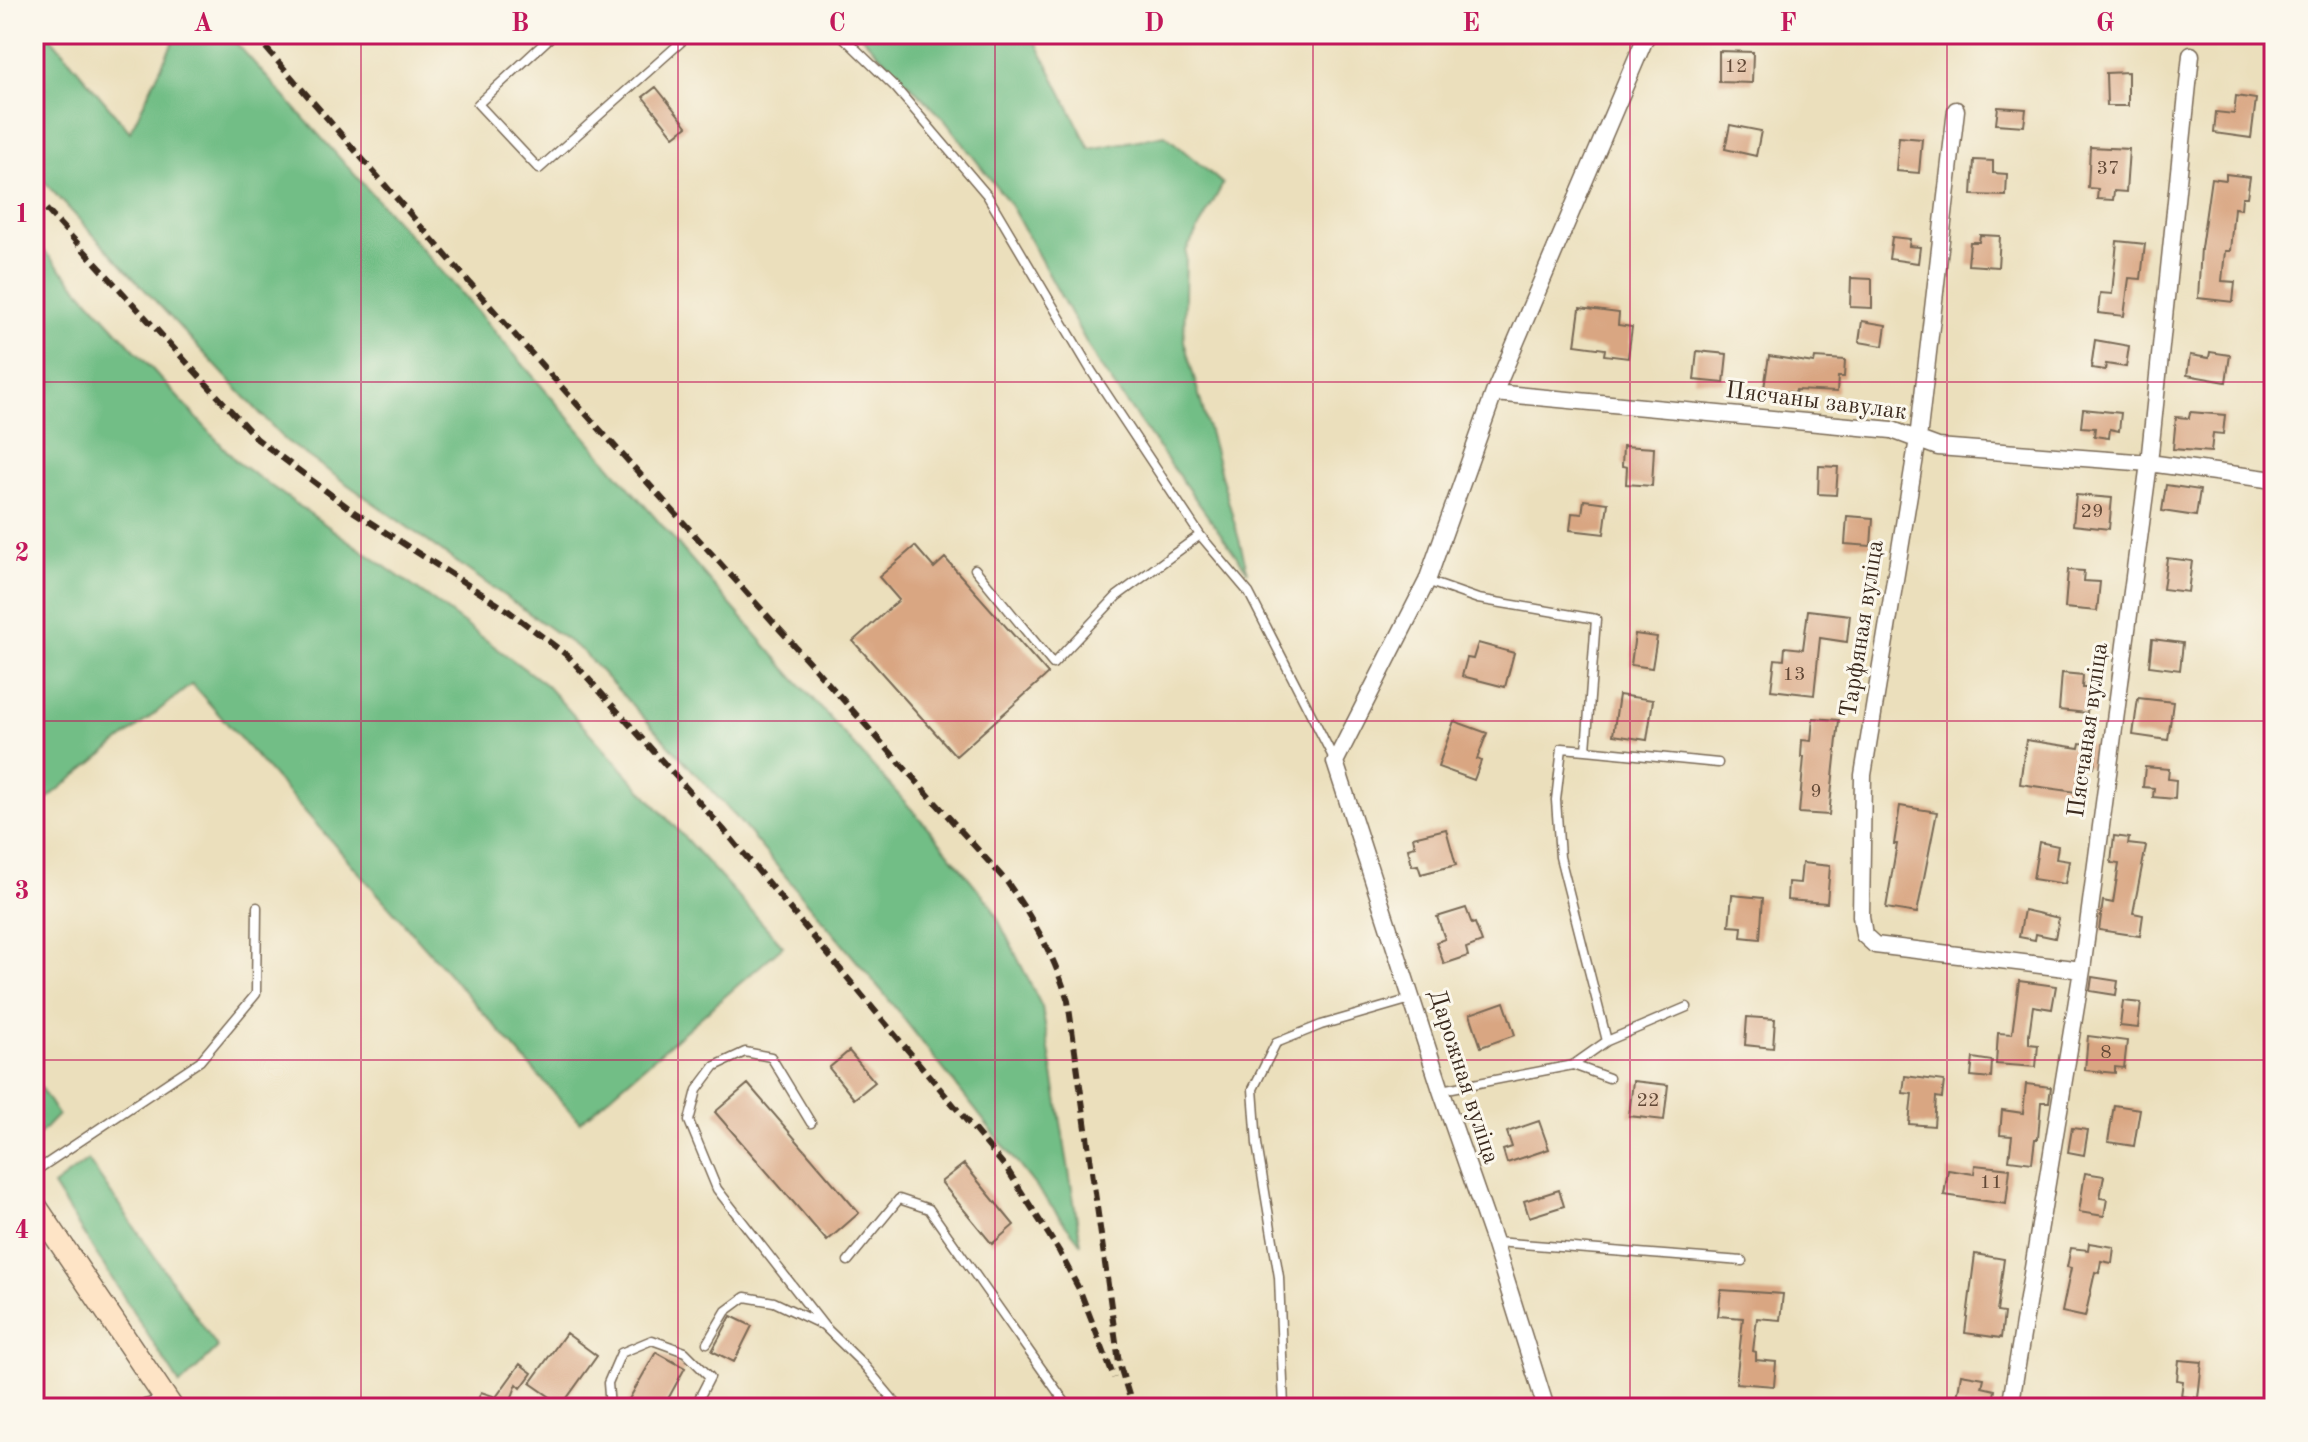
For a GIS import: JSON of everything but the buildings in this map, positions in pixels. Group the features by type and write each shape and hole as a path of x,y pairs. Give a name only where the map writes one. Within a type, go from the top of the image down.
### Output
{"main road":[{"path":"34,1204 168,1404"}],"street":[{"path":"1335,762 1427,581 1494,393 1647,34"},
{"name":"Пясчаная вуліца","path":"2010,1408 2082,970 2149,463 2191,55"},
{"name":"Тарфяная вуліца","path":"1956,110 1918,439 1863,775 1861,916 1864,935 1875,945 2082,970"},
{"name":"Пясчаны завулак","path":"1494,393 1892,430 1938,447 2149,463 2274,480"},
{"name":"Дарожная вуліца","path":"1335,762 1546,1408"}],"lane":[{"path":"554,34 478,104 539,169 690,34"},
{"path":"840,34 895,87 987,195 1092,372 1200,535 1249,593 1335,762"},
{"path":"975,569 1053,664 1117,596 1200,535"},
{"path":"1427,581 1478,599 1596,619 1586,750"},
{"path":"1607,1041 1560,857 1556,800 1562,748 1718,763"},
{"path":"34,1172 200,1061 256,994 257,907"},
{"path":"1284,1408 1279,1277 1257,1144 1253,1089 1276,1043 1321,1025 1412,999"},
{"path":"1441,1090 1573,1065 1607,1041 1687,1007"},
{"path":"811,1123 771,1057 745,1052 715,1066 697,1090 689,1121 717,1189 824,1326 864,1365 900,1408"},
{"path":"1573,1065 1609,1078"},
{"path":"848,1261 899,1199 929,1209 1069,1408"},
{"path":"1494,1242 1742,1261"},
{"path":"707,1343 726,1311 745,1297 774,1302 824,1326"},
{"path":"610,1408 608,1383 621,1353 652,1340 685,1352 710,1377 694,1408"},
{"path":"129,1408 168,1404"}],"green space":[{"path":"34,34 48,34 130,132 174,40 182,34 228,34 463,295 785,668 930,830 991,905 1042,1007 1081,1244 881,990 735,816 582,651 285,440 34,171"},
{"path":"859,34 1032,34 1090,149 1165,135 1223,184 1186,251 1184,341 1248,572 1097,362 1010,204 943,118"},
{"path":"34,240 237,462 546,685 783,946 580,1122 192,684 34,809"},
{"path":"34,1078 58,1115 34,1140"},
{"path":"88,1160 218,1348 180,1385 53,1186"}],"railway":[{"path":"254,34 522,343 1007,882 1026,911 1050,953 1068,1001 1119,1363 1133,1408"},
{"path":"34,196 257,439 354,512 507,610 568,656 724,830 1007,1169 1059,1251 1080,1291 1114,1378"}]}
